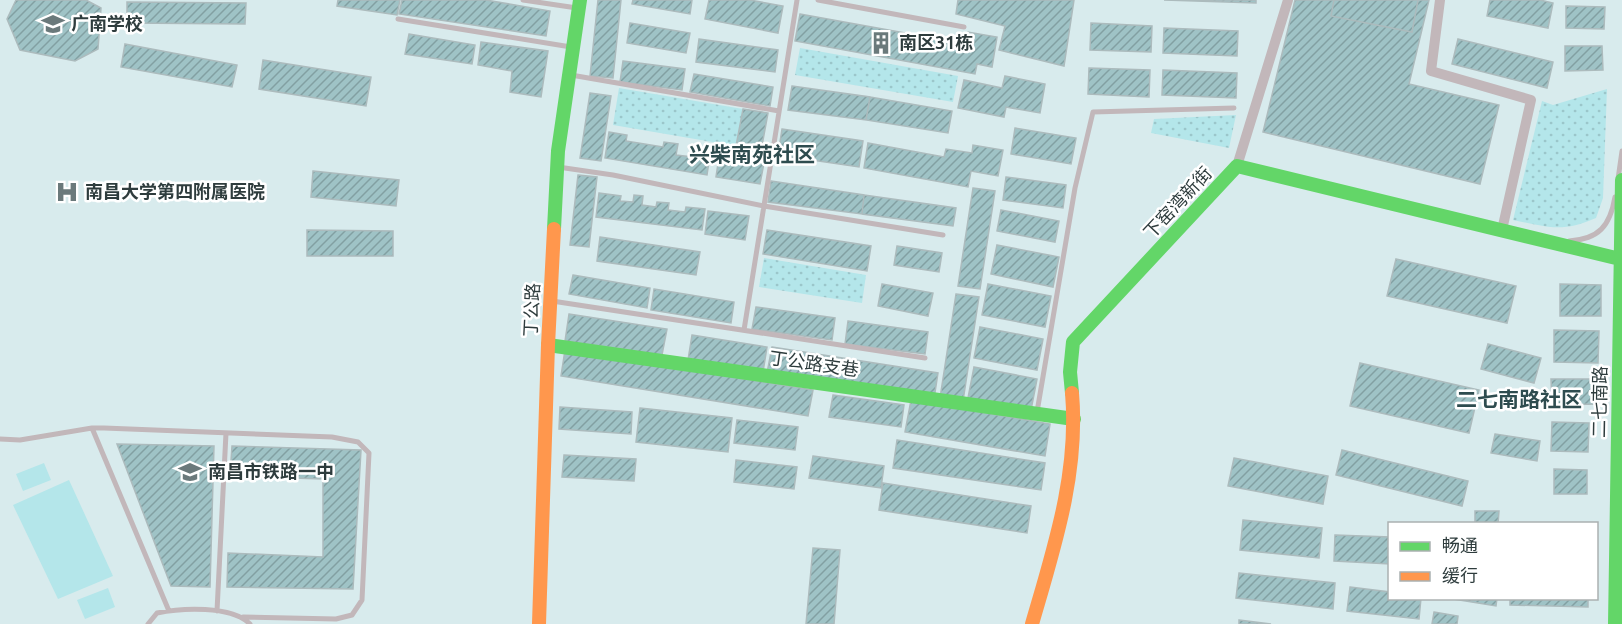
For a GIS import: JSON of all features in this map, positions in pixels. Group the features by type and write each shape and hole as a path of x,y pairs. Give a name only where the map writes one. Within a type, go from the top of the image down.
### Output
{"street":[{"path":"1237,166 1288,0"},
{"path":"1440,0 1431,71 1531,100 1502,230"},
{"name":"丁公路","path":"539,624 548,345 557,167 579,4"},
{"name":"下窑湾新街","path":"1032,624 1060,527 1072,461 1074,419 1070,372 1073,342 1237,166 1620,259"},
{"name":"二七南路","path":"1616,624 1622,180"},
{"name":"丁公路支巷","path":"548,345 1074,419"}],"lane":[{"path":"523,0 579,4"},
{"path":"744,330 797,0"},
{"path":"818,0 964,27"},
{"path":"398,19 573,48"},
{"path":"569,75 779,111"},
{"path":"1036,414 1075,188 1093,112 1234,108"},
{"path":"1549,242 1593,237 1602,229 1609,220 1614,205 1622,152"},
{"path":"557,167 613,175 764,206 943,235"},
{"path":"551,300 924,358"},
{"path":"92,428 169,611"},
{"path":"0,439 20,440 92,428 333,437 358,442 369,453 362,600 352,615 336,620 243,617 217,611 176,609 157,613 148,624"},
{"path":"217,611 226,433"},
{"path":"243,617 250,624"}],"shaded area":[{"path":"800,48 958,76 953,102 795,75"},
{"path":"619,88 743,109 736,146 613,125"},
{"path":"1607,89 1603,198 1596,218 1564,227 1513,220 1542,101 1553,105"},
{"path":"1236,115 1229,148 1151,133 1154,119"},
{"path":"764,258 866,275 862,303 759,287"},
{"path":"44,463 51,480 23,491 16,474"},
{"path":"69,480 113,576 58,599 13,505"},
{"path":"108,588 115,607 85,619 77,600"}],"building":[{"name":"广南学校","path":"16,0 86,0 101,8 98,49 75,61 20,50 7,19"},
{"path":"338,0 400,0 397,15 337,6"},
{"path":"402,0 486,0 550,11 546,36 399,14"},
{"path":"598,0 621,0 613,78 590,76"},
{"path":"633,0 692,0 690,14 632,4"},
{"path":"709,0 750,0 783,6 778,33 705,19"},
{"path":"958,0 1074,0 1064,66 999,50 1005,26 956,14"},
{"path":"1164,0 1256,0 1256,3"},
{"path":"1295,0 1429,0 1409,84 1499,105 1480,184 1263,132"},
{"path":"1334,0 1418,0 1412,32 1331,16"},
{"path":"1490,0 1540,0 1553,3 1548,28 1487,16"},
{"path":"127,2 246,3 245,24 127,23"},
{"path":"1566,6 1605,7 1604,29 1566,28"},
{"name":"南区31栋","path":"800,14 966,44 968,32 997,37 992,67 977,64 975,74 795,41"},
{"path":"630,23 690,33 686,53 627,43"},
{"path":"1091,23 1152,26 1151,52 1090,50"},
{"path":"1164,28 1238,31 1237,56 1163,53"},
{"path":"409,34 475,45 472,64 405,54"},
{"path":"699,39 778,50 775,72 696,62"},
{"path":"1458,39 1553,62 1547,88 1452,64"},
{"path":"481,42 548,51 541,97 510,92 512,71 478,65"},
{"path":"125,44 237,65 232,87 121,67"},
{"path":"1565,46 1602,46 1603,70 1565,71"},
{"path":"263,60 371,77 366,106 259,89"},
{"path":"623,61 685,69 682,90 620,82"},
{"path":"1089,68 1150,70 1149,97 1088,94"},
{"path":"1163,70 1237,73 1236,98 1162,95"},
{"path":"694,74 773,87 770,106 690,92"},
{"path":"1005,76 1045,84 1040,113 1006,107 1004,117 958,108 964,80 1002,88"},
{"path":"792,86 870,97 866,120 788,110"},
{"path":"590,93 611,96 601,161 580,158"},
{"path":"870,97 952,111 948,133 866,120"},
{"path":"743,109 768,113 761,151 736,146"},
{"path":"1015,128 1076,138 1071,164 1011,154"},
{"path":"782,129 863,141 859,167 778,155"},
{"path":"609,132 627,135 626,141 663,147 664,142 678,144 676,155 693,157 693,152 710,155 707,175 605,158"},
{"path":"868,143 944,157 946,149 972,153 973,145 1003,150 998,176 971,171 968,187 864,168"},
{"path":"719,157 764,163 760,184 716,177"},
{"path":"313,171 399,180 396,206 311,197"},
{"path":"578,175 597,177 589,247 570,245"},
{"path":"1006,177 1066,185 1063,208 1003,200"},
{"path":"771,181 864,195 862,214 768,202"},
{"path":"973,188 995,191 980,289 958,286"},
{"path":"599,193 621,196 620,201 633,202 634,195 643,196 642,205 656,207 657,202 669,203 668,210 685,212 686,207 705,209 702,230 596,217"},
{"path":"864,195 956,208 953,226 862,214"},
{"path":"1001,210 1059,221 1055,242 997,231"},
{"path":"708,211 749,216 745,240 705,234"},
{"path":"307,230 393,231 393,256 307,256"},
{"path":"767,230 871,246 867,271 763,254"},
{"path":"600,237 700,252 696,275 597,261"},
{"path":"997,245 1059,257 1053,287 991,274"},
{"path":"897,246 942,253 939,272 894,265"},
{"path":"1396,259 1516,286 1507,323 1387,296"},
{"path":"573,275 650,288 647,308 569,294"},
{"path":"882,284 933,293 928,316 878,306"},
{"path":"988,284 1051,296 1045,327 982,315"},
{"path":"1560,284 1601,285 1601,316 1560,316"},
{"path":"654,289 734,302 731,323 651,310"},
{"path":"956,294 979,297 963,401 940,398"},
{"path":"756,307 835,318 832,340 752,329"},
{"path":"569,314 667,329 662,355 565,341"},
{"path":"848,321 928,332 925,354 845,344"},
{"path":"980,327 1043,339 1037,370 974,358"},
{"path":"1554,330 1599,331 1598,363 1554,362"},
{"path":"692,335 767,347 763,372 688,360"},
{"path":"1488,344 1541,358 1534,383 1481,369"},
{"path":"772,347 938,373 934,399 767,373"},
{"path":"565,350 813,390 808,416 561,376"},
{"path":"1360,363 1479,390 1469,433 1350,406"},
{"path":"974,367 1037,379 1031,410 968,398"},
{"path":"1551,379 1598,379 1598,404 1552,405"},
{"path":"833,395 904,405 901,427 829,417"},
{"path":"911,400 1050,424 1045,456 905,432"},
{"path":"560,407 632,412 631,434 559,429"},
{"path":"640,408 732,418 728,452 636,442"},
{"path":"737,420 798,427 795,450 734,443"},
{"path":"1552,422 1589,423 1588,452 1551,451"},
{"path":"1495,434 1540,441 1537,461 1491,453"},
{"path":"897,440 1045,463 1041,490 893,468"},
{"path":"117,444 214,446 210,587 171,586"},
{"path":"232,446 361,450 353,589 227,587 228,553 323,557 323,479 230,476"},
{"path":"1342,450 1468,481 1462,506 1336,475"},
{"path":"564,455 636,459 634,481 562,477"},
{"path":"813,456 884,466 881,488 809,478"},
{"path":"1234,458 1328,476 1323,504 1228,486"},
{"path":"736,460 797,467 794,489 734,482"},
{"path":"1554,469 1587,470 1587,494 1554,494"},
{"path":"883,483 1031,506 1027,533 879,510"},
{"path":"1475,511 1499,511 1498,522 1475,522"},
{"path":"1243,520 1322,528 1319,558 1240,550"},
{"path":"1335,535 1388,537 1388,564 1334,561"},
{"path":"813,548 840,550 834,624 806,624"},
{"path":"1239,573 1335,583 1333,609 1236,598"},
{"path":"1350,587 1388,592 1388,600 1421,600 1419,619 1347,611"},
{"path":"1459,600 1497,600 1496,606"},
{"path":"1510,600 1588,600 1588,607 1510,605"},
{"path":"1434,612 1458,616 1457,624 1432,624"},
{"path":"1239,620 1271,624 1239,624"}],"traffic: fast":[{"path":"554,229 558,151 580,0"},
{"path":"1072,393 1070,372 1073,342 1237,166 1620,259"},
{"path":"1615,624 1622,180"},
{"path":"548,345 1074,419"}],"traffic: slow":[{"path":"539,624 554,229"},
{"path":"1032,624 1063,510 1072,452 1072,393"}],"place":[{"name":"广南学校","path":"53,24"},
{"name":"南区31栋","path":"881,43"},
{"name":"南昌大学第四附属医院","path":"67,192"},
{"name":"南昌市铁路一中","path":"190,472"}],"district":[{"name":"兴柴南苑社区","path":"752,155"},
{"name":"二七南路社区","path":"1519,400"}]}
